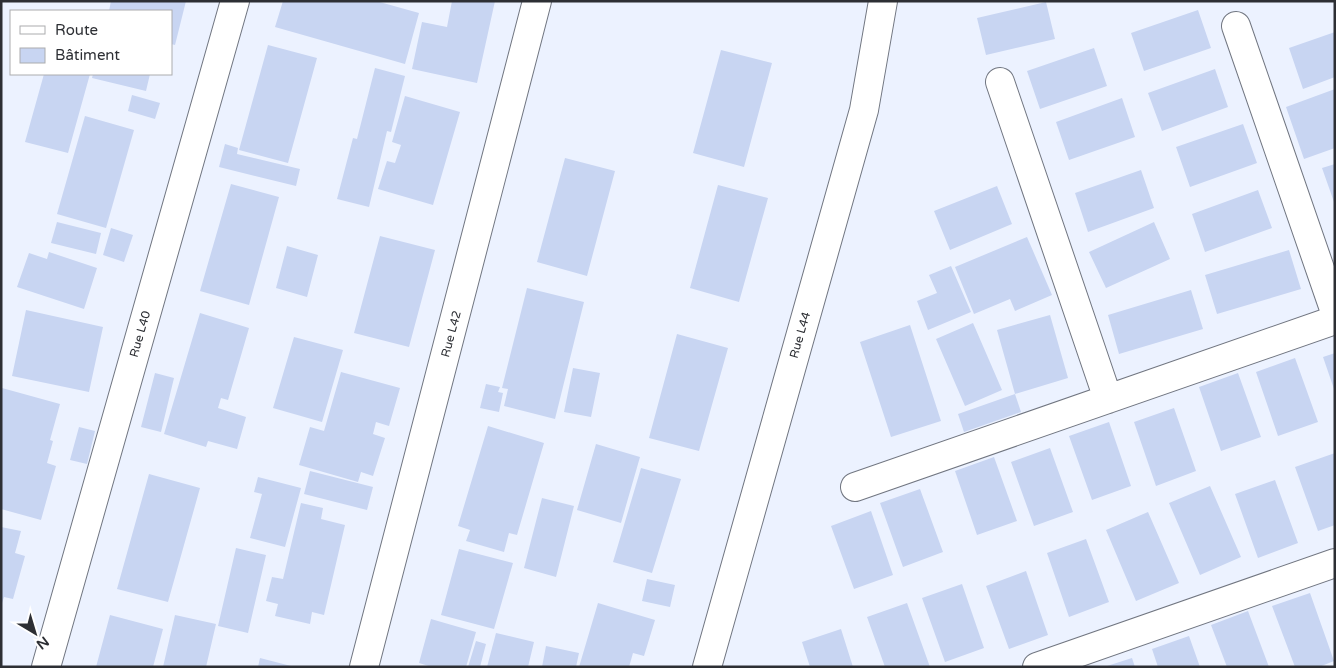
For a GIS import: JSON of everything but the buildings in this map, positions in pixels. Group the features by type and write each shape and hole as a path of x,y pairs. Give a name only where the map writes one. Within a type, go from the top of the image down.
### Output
{"street":[{"name":"Rue L40","path":"46,667 235,1"},
{"name":"Rue L42","path":"364,667 537,1"},
{"name":"Rue L44","path":"707,667 864,110 883,1"},
{"path":"1236,26 1335,312"},
{"path":"1000,82 1108,399"},
{"path":"855,487 1335,320"},
{"path":"1037,667 1335,563"}]}
